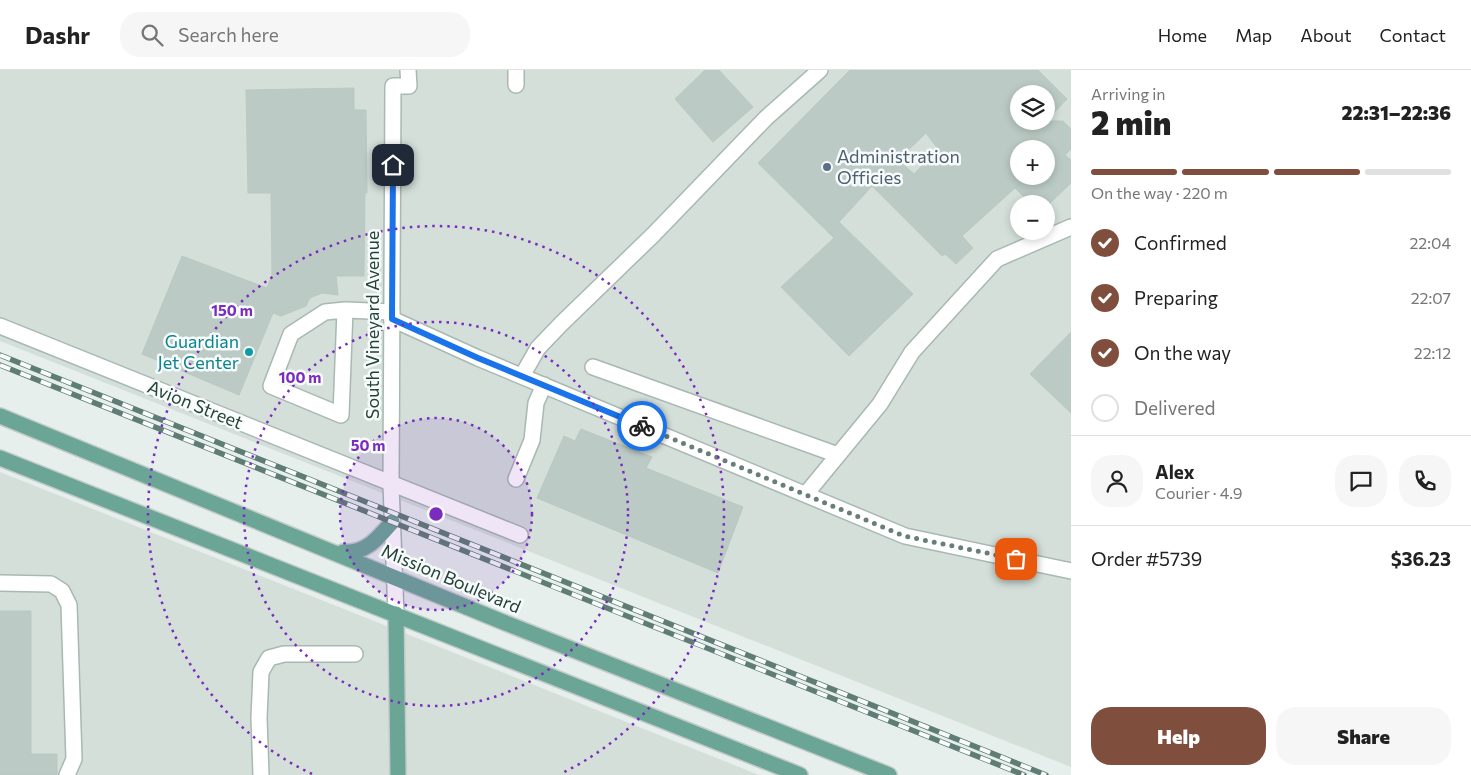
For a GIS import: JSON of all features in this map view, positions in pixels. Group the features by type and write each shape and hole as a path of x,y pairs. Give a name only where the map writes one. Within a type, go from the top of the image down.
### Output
{"main road":[{"name":"Mission Boulevard","path":"0,416 393,575 503,622 889,775"},
{"path":"0,458 800,775"},
{"path":"336,552 360,552 378,538 392,522"},
{"name":"South Vineyard Avenue","path":"396,614 398,775"}],"street":[{"name":"South Vineyard Avenue","path":"396,614 391,485 393,86 409,86 408,70"},
{"path":"522,376 538,348 562,323 654,235 766,118 820,70"},
{"path":"806,494 880,404 912,352 996,259 1071,227"},
{"path":"345,310 341,415 271,386 291,334 325,312 345,310 392,315 522,376 904,536 1071,571"},
{"name":"Avion Street","path":"0,326 391,485 520,535"},
{"path":"593,367 838,455"},
{"path":"516,479 532,440 536,403 544,385"},
{"path":"0,583 51,584 62,591 69,605 74,759 67,775"},
{"path":"261,775 260,672 269,658 284,654 355,654"}],"shaded area":[{"path":"0,70 1071,70 1071,767 0,341"},
{"path":"0,472 442,648 759,775 0,775"}],"building":[{"path":"705,70 719,70 753,107 713,142 675,99"},
{"name":"Administration Officies","path":"850,70 1038,70 1053,85 1010,85 1010,130 1055,130 1055,121 1063,121 1071,129 1071,149 1065,155 1071,160 1071,183 1055,198 1055,195 1022,195 1015,188 962,236 973,248 956,264 945,254 942,256 872,186 839,222 913,294 849,356 781,287 834,238 758,163","holes":["926,133 938,149 914,174 898,160"]},
{"name":"Administration Officies","path":"1055,87 1067,99 1055,112"},
{"path":"354,88 354,110 366,110 367,193 365,193 364,276 336,276 338,295 322,293 310,298 306,306 281,316 273,313 239,395 142,354 182,256 267,288 272,275 271,193 248,193 246,90"},
{"path":"1071,332 1071,413 1030,374"},
{"path":"581,429 652,457 646,468 743,507 718,573 537,498 564,436 575,441"},
{"path":"0,611 31,611 31,754 57,754 57,775 0,775"}],"railway":[{"path":"0,355 1046,775"},
{"path":"0,365 1024,775"}],"way so far":[{"path":"642,426 904,536 1016,559"}],"place":[{"name":"Administration Officies","path":"827,167"},
{"name":"Guardian Jet Center","path":"249,352"}],"route":[{"path":"393,165 392,319 478,358 642,426"}]}
